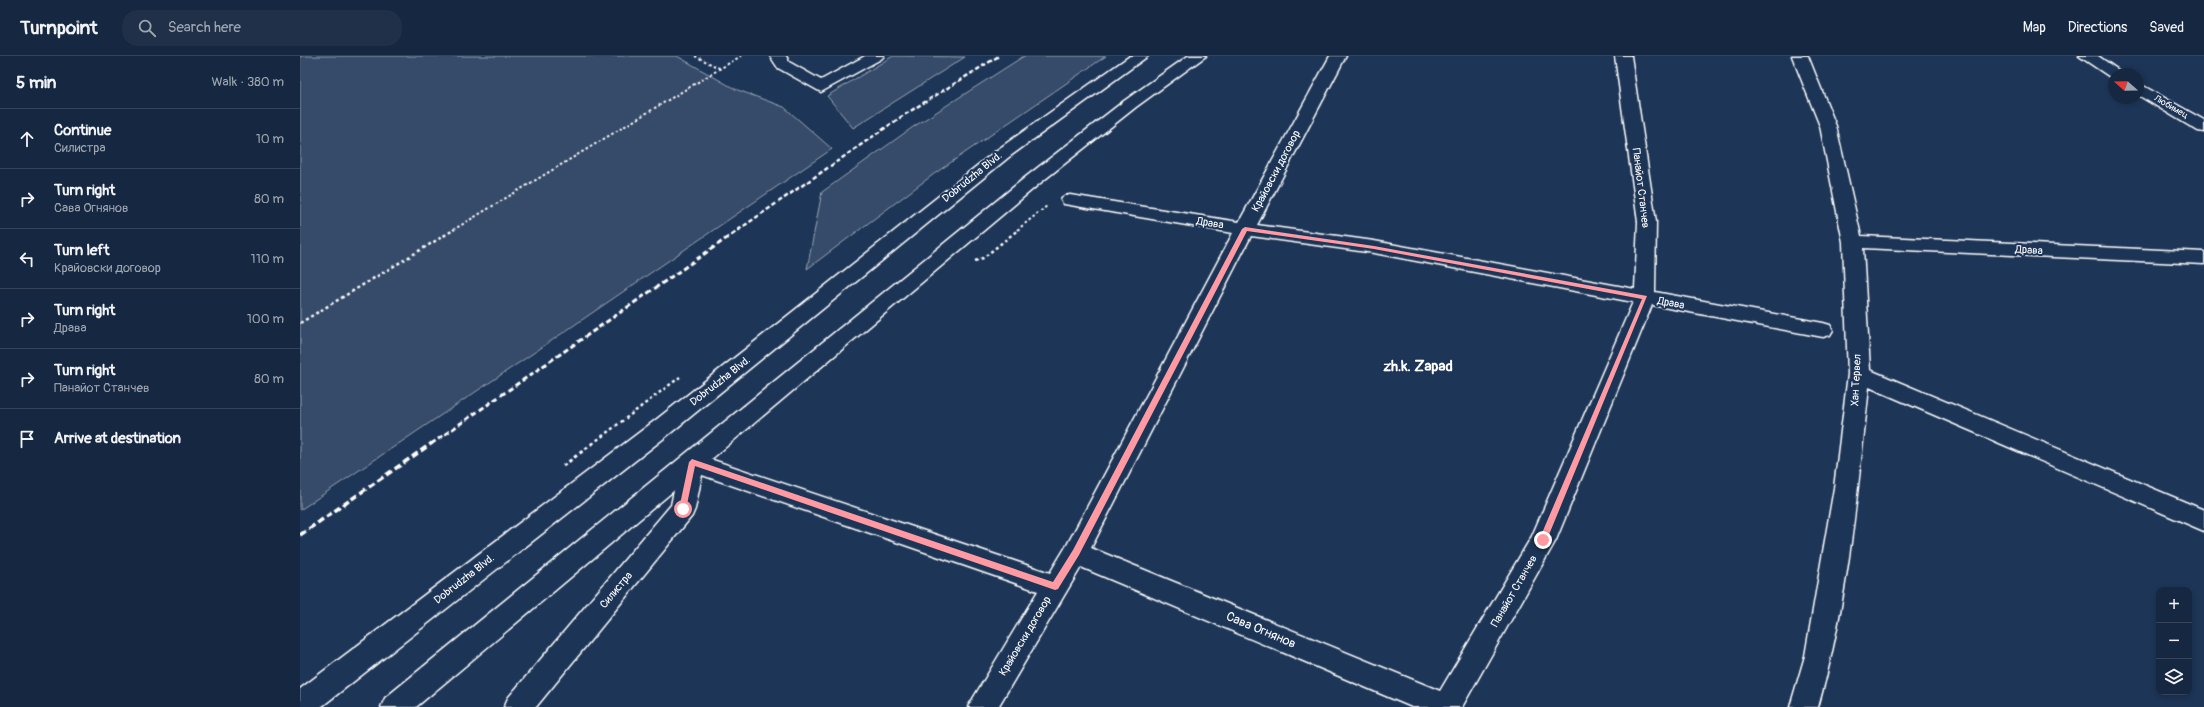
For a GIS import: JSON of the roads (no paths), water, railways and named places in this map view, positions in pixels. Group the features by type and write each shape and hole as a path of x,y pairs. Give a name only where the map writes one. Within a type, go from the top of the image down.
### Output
{"street":[{"path":"778,56 783,65 820,87 876,56"},
{"name":"Dobrudzha Blvd.","path":"300,706 778,335 991,162 1090,89 1140,56"},
{"path":"395,707 1033,180 1130,104 1198,56"},
{"name":"Крайовски договор","path":"982,707 1076,553 1245,229 1338,56"},
{"name":"Панайот Станчев","path":"1446,707 1543,540 1645,298 1647,222 1623,56"},
{"name":"Хан Тервел","path":"1800,56 1828,126 1853,242 1859,374 1846,488 1819,656 1804,707"},
{"path":"2087,56 2108,69"},
{"name":"Любимец","path":"2144,92 2204,127"},
{"name":"Драва","path":"1070,200 1245,229 1374,247 1823,330"},
{"name":"Драва","path":"1853,242 2204,258"},
{"path":"1859,374 2204,521"},
{"path":"692,462 1055,586"},
{"name":"Силистра","path":"518,707 683,509 692,462"},
{"name":"Сава Огнянов","path":"1076,553 1446,707"}],"railway":[{"path":"738,230 904,115 999,56"},
{"path":"431,444 740,229"},
{"path":"300,535 432,443"}],"district":[{"name":"zh.k. Zapad","path":"1418,366"}]}
